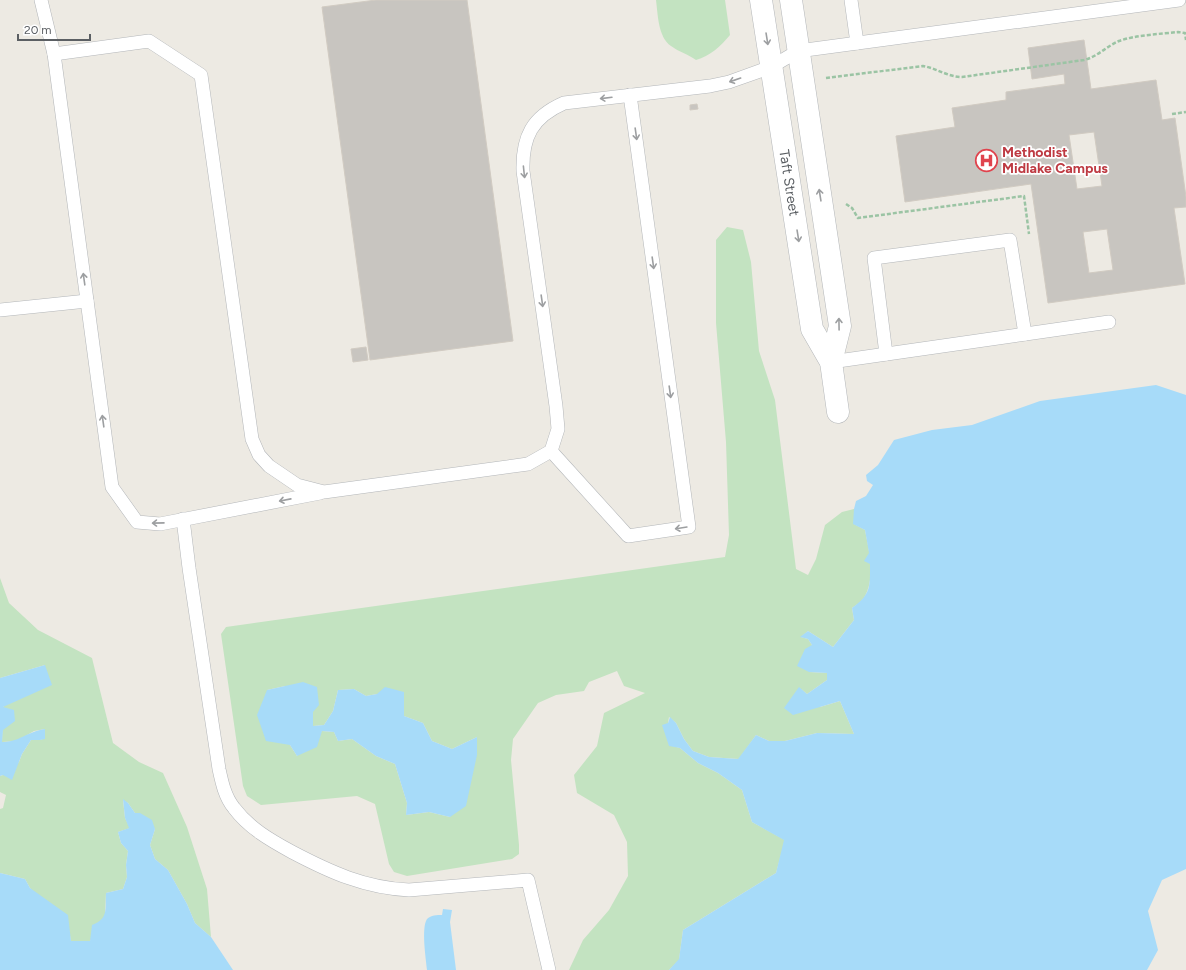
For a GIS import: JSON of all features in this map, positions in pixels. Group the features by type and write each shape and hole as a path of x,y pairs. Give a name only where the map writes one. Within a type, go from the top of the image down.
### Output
{"street":[{"name":"Taft Street","path":"761,0 812,329 831,362 838,412"},
{"name":"Taft Street","path":"791,0 840,326 831,362"}],"lane":[{"path":"41,0 54,54 112,487 137,522 160,524 324,492 528,464 551,451 558,429 523,171 523,155 525,140 532,127 552,108 564,103 716,85 729,82 771,67 798,51 1179,0"},
{"path":"851,0 857,43"},
{"path":"54,54 149,40 201,76 252,439 259,455 269,466 297,485 324,492"},
{"path":"551,451 628,536 689,527 630,95"},
{"path":"886,354 874,258 1010,240 1025,334"},
{"path":"0,310 87,301"},
{"path":"831,362 1109,322"},
{"path":"183,519 219,769 227,798 233,808 244,820 268,839 322,868 361,882 394,889 409,890 528,880 549,970"}],"path":[{"path":"822,80 923,66 936,69 952,76 962,77 1084,60 1118,42 1129,38 1178,32 1185,33 1186,40"},
{"path":"1172,114 1186,112"},
{"path":"842,199 852,208 858,218 1024,196 1029,235"}],"green space":[{"path":"656,0 725,0 730,35 715,50 696,60 671,46 663,37 659,25"},
{"path":"727,227 743,230 751,262 759,351 775,400 796,569 808,575 816,559 825,525 842,512 854,509 854,524 865,530 871,573 870,582 864,598 852,608 854,620 833,647 808,631 801,637 808,639 812,645 809,672 827,673 827,680 807,694 799,687 820,707 840,701 854,734 817,733 785,741 769,741 756,735 739,759 709,757 693,751 684,739 676,723 669,717 669,745 680,748 698,763 718,773 742,790 752,822 785,840 776,873 683,930 679,960 669,970 569,970 583,940 609,910 628,876 627,842 614,815 577,793 574,775 597,746 604,713 645,693 624,686 617,671 589,682 584,691 556,695 538,703 513,739 511,760 519,854 512,859 407,876 394,872 389,864 375,804 357,796 261,805 247,796 243,786 221,634 226,627 725,557 729,535 726,442 716,323 716,240","holes":["285,686 313,711 313,726 324,725 333,711 338,690 354,689 366,696 377,694 404,716 423,723 432,741 452,749 477,737 450,817 429,812 406,815 407,803 395,764 376,756 352,739 338,741 334,732 322,731 297,756 290,745 267,690"]},
{"path":"0,578 9,603 38,630 92,658 113,743 139,762 163,773 187,827 207,889 211,937 195,923 187,904 168,870 155,859 150,845 155,829 135,813 128,803 123,800 125,818 130,828 118,832 121,843 128,851 126,865 127,877 123,889 106,893 105,915 90,941 71,941 69,930 30,888 25,879 0,873 0,809 3,808 6,795 0,792 0,776 19,762 31,740 40,740 45,738 45,729 34,731 17,741 2,742 3,707 45,665 0,678"}],"water":[{"path":"1156,385 1186,395 1186,869 1162,880 1148,911 1158,950 1147,970 669,970 679,959 683,930 776,873 784,840 752,822 742,790 718,773 698,763 680,748 669,746 662,725 668,723 670,717 676,723 684,739 693,751 709,757 738,759 756,735 769,741 785,741 817,733 854,734 840,701 793,715 784,708 799,687 807,694 827,680 827,673 809,672 797,666 805,649 812,645 808,639 800,637 808,631 833,647 854,620 852,608 866,594 870,579 870,564 864,561 869,553 865,530 853,524 854,509 856,501 866,496 873,485 867,481 866,475 878,465 894,440 932,430 972,425 1040,401"},
{"path":"45,665 52,685 3,707 14,710 15,721 3,730 2,742 8,742 45,729 45,739 31,740 22,754 12,780 3,775 0,776 0,678"},
{"path":"303,682 317,687 319,705 313,712 313,726 324,725 333,711 338,690 354,689 366,696 377,694 385,687 404,692 404,716 423,723 432,741 452,749 477,737 477,755 466,806 450,817 429,812 406,815 407,803 395,764 376,756 352,739 338,741 334,732 322,731 317,747 297,756 290,745 266,741 257,715 267,690"},
{"path":"123,799 135,813 140,813 152,820 155,829 150,845 155,859 168,870 187,904 195,923 211,937 233,970 0,970 0,873 25,879 30,888 68,915 71,941 90,941 92,925 101,920 104,916 106,908 106,893 123,889 127,877 126,865 128,851 121,843 118,832 129,828 125,818"},
{"path":"443,909 452,910 450,922 456,970 427,970 424,944 425,923 430,917 442,915"}],"building":[{"path":"376,0 467,0 513,341 370,360 322,7"},
{"name":"Methodist Midlake Campus","path":"1084,40 1091,89 1156,80 1162,120 1175,118 1186,197 1186,207 1174,208 1185,284 1048,303 1031,184 905,202 896,136 955,127 952,108 1006,100 1006,92 1065,84 1064,74 1032,79 1028,48","holes":["1094,132 1102,186 1077,189 1069,135","1107,229 1113,270 1089,273 1083,232"]},
{"path":"697,104 698,109 690,110 690,105"},
{"path":"366,347 368,360 353,362 351,349"}],"place":[{"name":"Methodist Midlake Campus","path":"986,160"}]}
